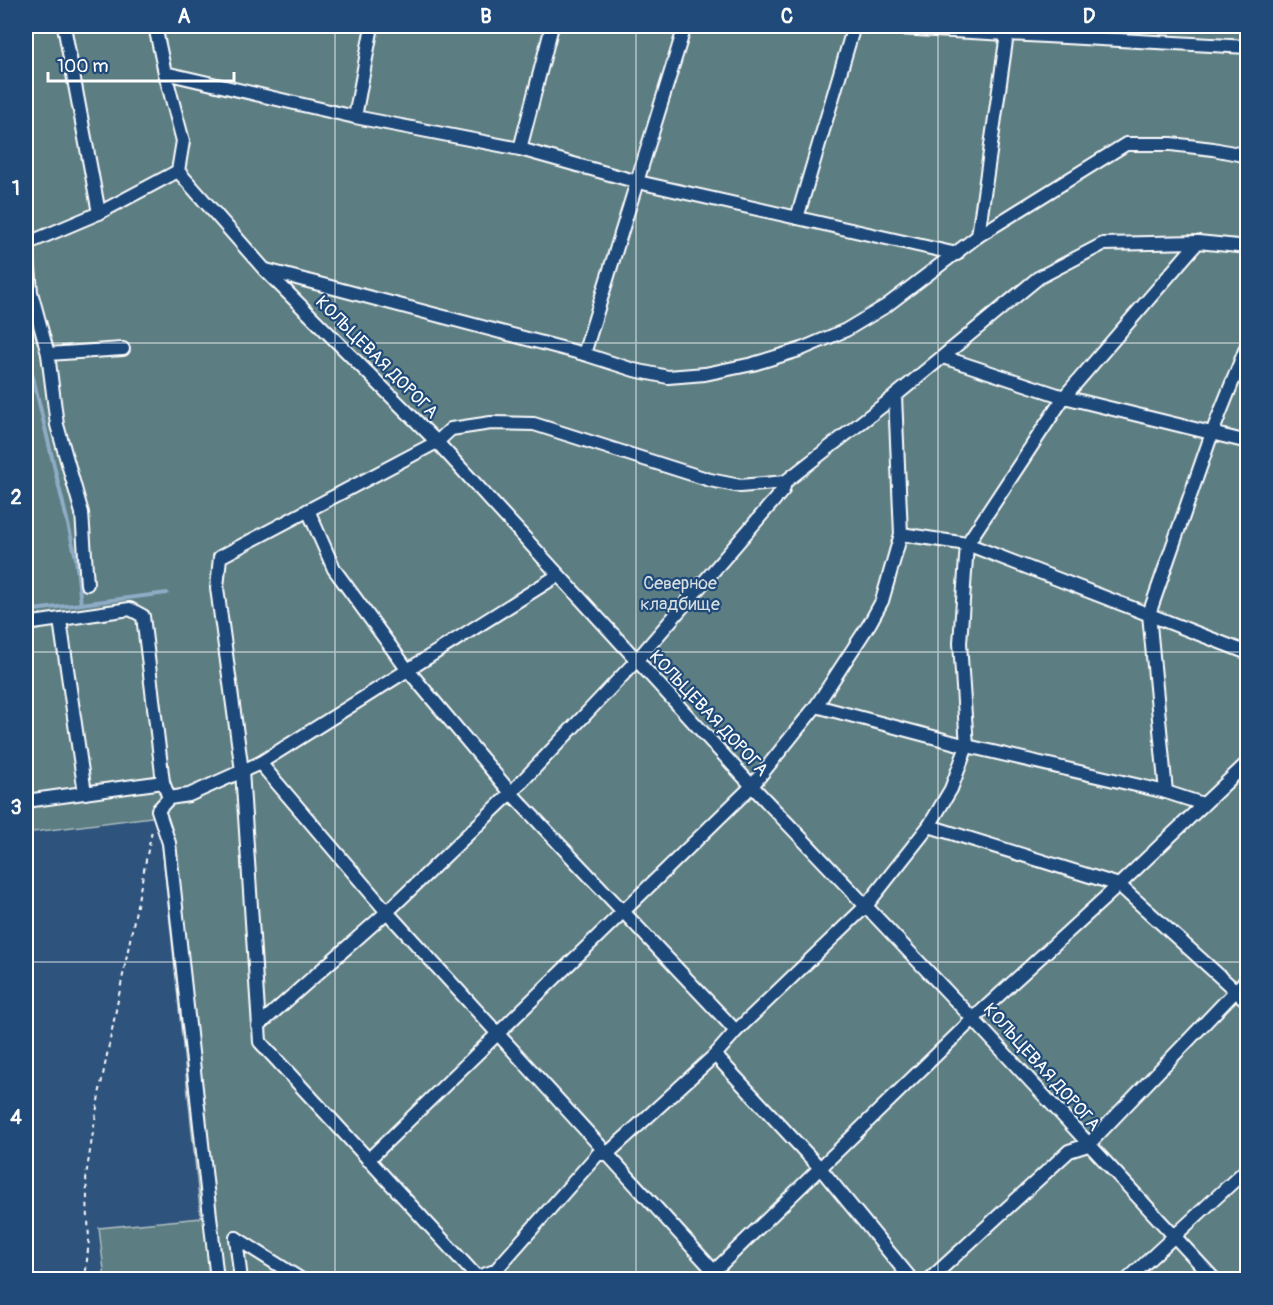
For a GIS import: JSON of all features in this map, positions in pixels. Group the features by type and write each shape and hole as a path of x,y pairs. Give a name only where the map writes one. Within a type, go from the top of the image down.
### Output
{"lane":[{"path":"64,26 99,213"},
{"path":"87,584 82,513 57,425 48,354 31,292 26,244 99,213 178,171 183,141 155,26"},
{"path":"355,117 372,26"},
{"path":"520,149 552,26"},
{"path":"584,354 686,26"},
{"path":"797,218 854,26"},
{"path":"862,26 1008,30 1248,47"},
{"path":"978,236 1008,30"},
{"path":"165,73 355,117 520,149 638,182 957,254"},
{"path":"264,269 584,354 634,370 668,376 705,374 753,364 799,350 846,330 886,306 978,236 1126,144 1171,144 1248,156"},
{"name":"КОЛЬЦЕВАЯ ДОРОГА","path":"178,171 264,269 437,442 557,576 1215,1280"},
{"path":"1198,242 1065,397 967,544 960,643 967,746 951,789 929,826 866,906 736,1031 716,1055 607,1154 598,1154 499,1275 477,1277 260,1042 242,771 217,588 220,557 437,442 451,429 491,423 534,424 710,480 740,486 785,482 895,396 1038,278 1103,244 1198,242 1248,247"},
{"path":"1166,792 1149,614 1212,433 1248,343"},
{"path":"48,354 123,349"},
{"path":"943,357 1065,397 1248,442"},
{"path":"368,1160 752,786 816,706 882,601 901,534 895,396"},
{"path":"258,1026 387,912 512,793 636,661 783,490 785,482"},
{"path":"308,510 333,569 407,669 512,793 736,1031"},
{"path":"901,534 967,544 1248,653"},
{"path":"217,1280 169,843 158,810 169,798 189,795 260,763 557,576"},
{"path":"26,624 130,609 143,616 163,782 169,798"},
{"path":"60,620 85,793"},
{"path":"816,706 967,746 1166,792 1203,804"},
{"path":"705,1280 718,1275 821,1169 973,1019 1248,762"},
{"path":"260,763 387,912 718,1275"},
{"path":"26,801 163,782"},
{"path":"929,826 1119,885 1248,1002"},
{"path":"929,1280 1069,1151 1088,1145 1248,978"},
{"path":"716,1055 821,1169 912,1280"},
{"path":"1127,1280 1248,1168"},
{"path":"241,1280 236,1238 302,1280"}],"path":[{"path":"85,1280 89,1240 86,1176 124,959 158,810"}],"green space":[{"name":"Северное кладбище","path":"26,26 1247,26 1247,1279 105,1279 99,1228 201,1218 159,816 26,833"}],"waterway":[{"path":"26,348 76,558 81,604"},
{"path":"26,611 167,593"}]}
